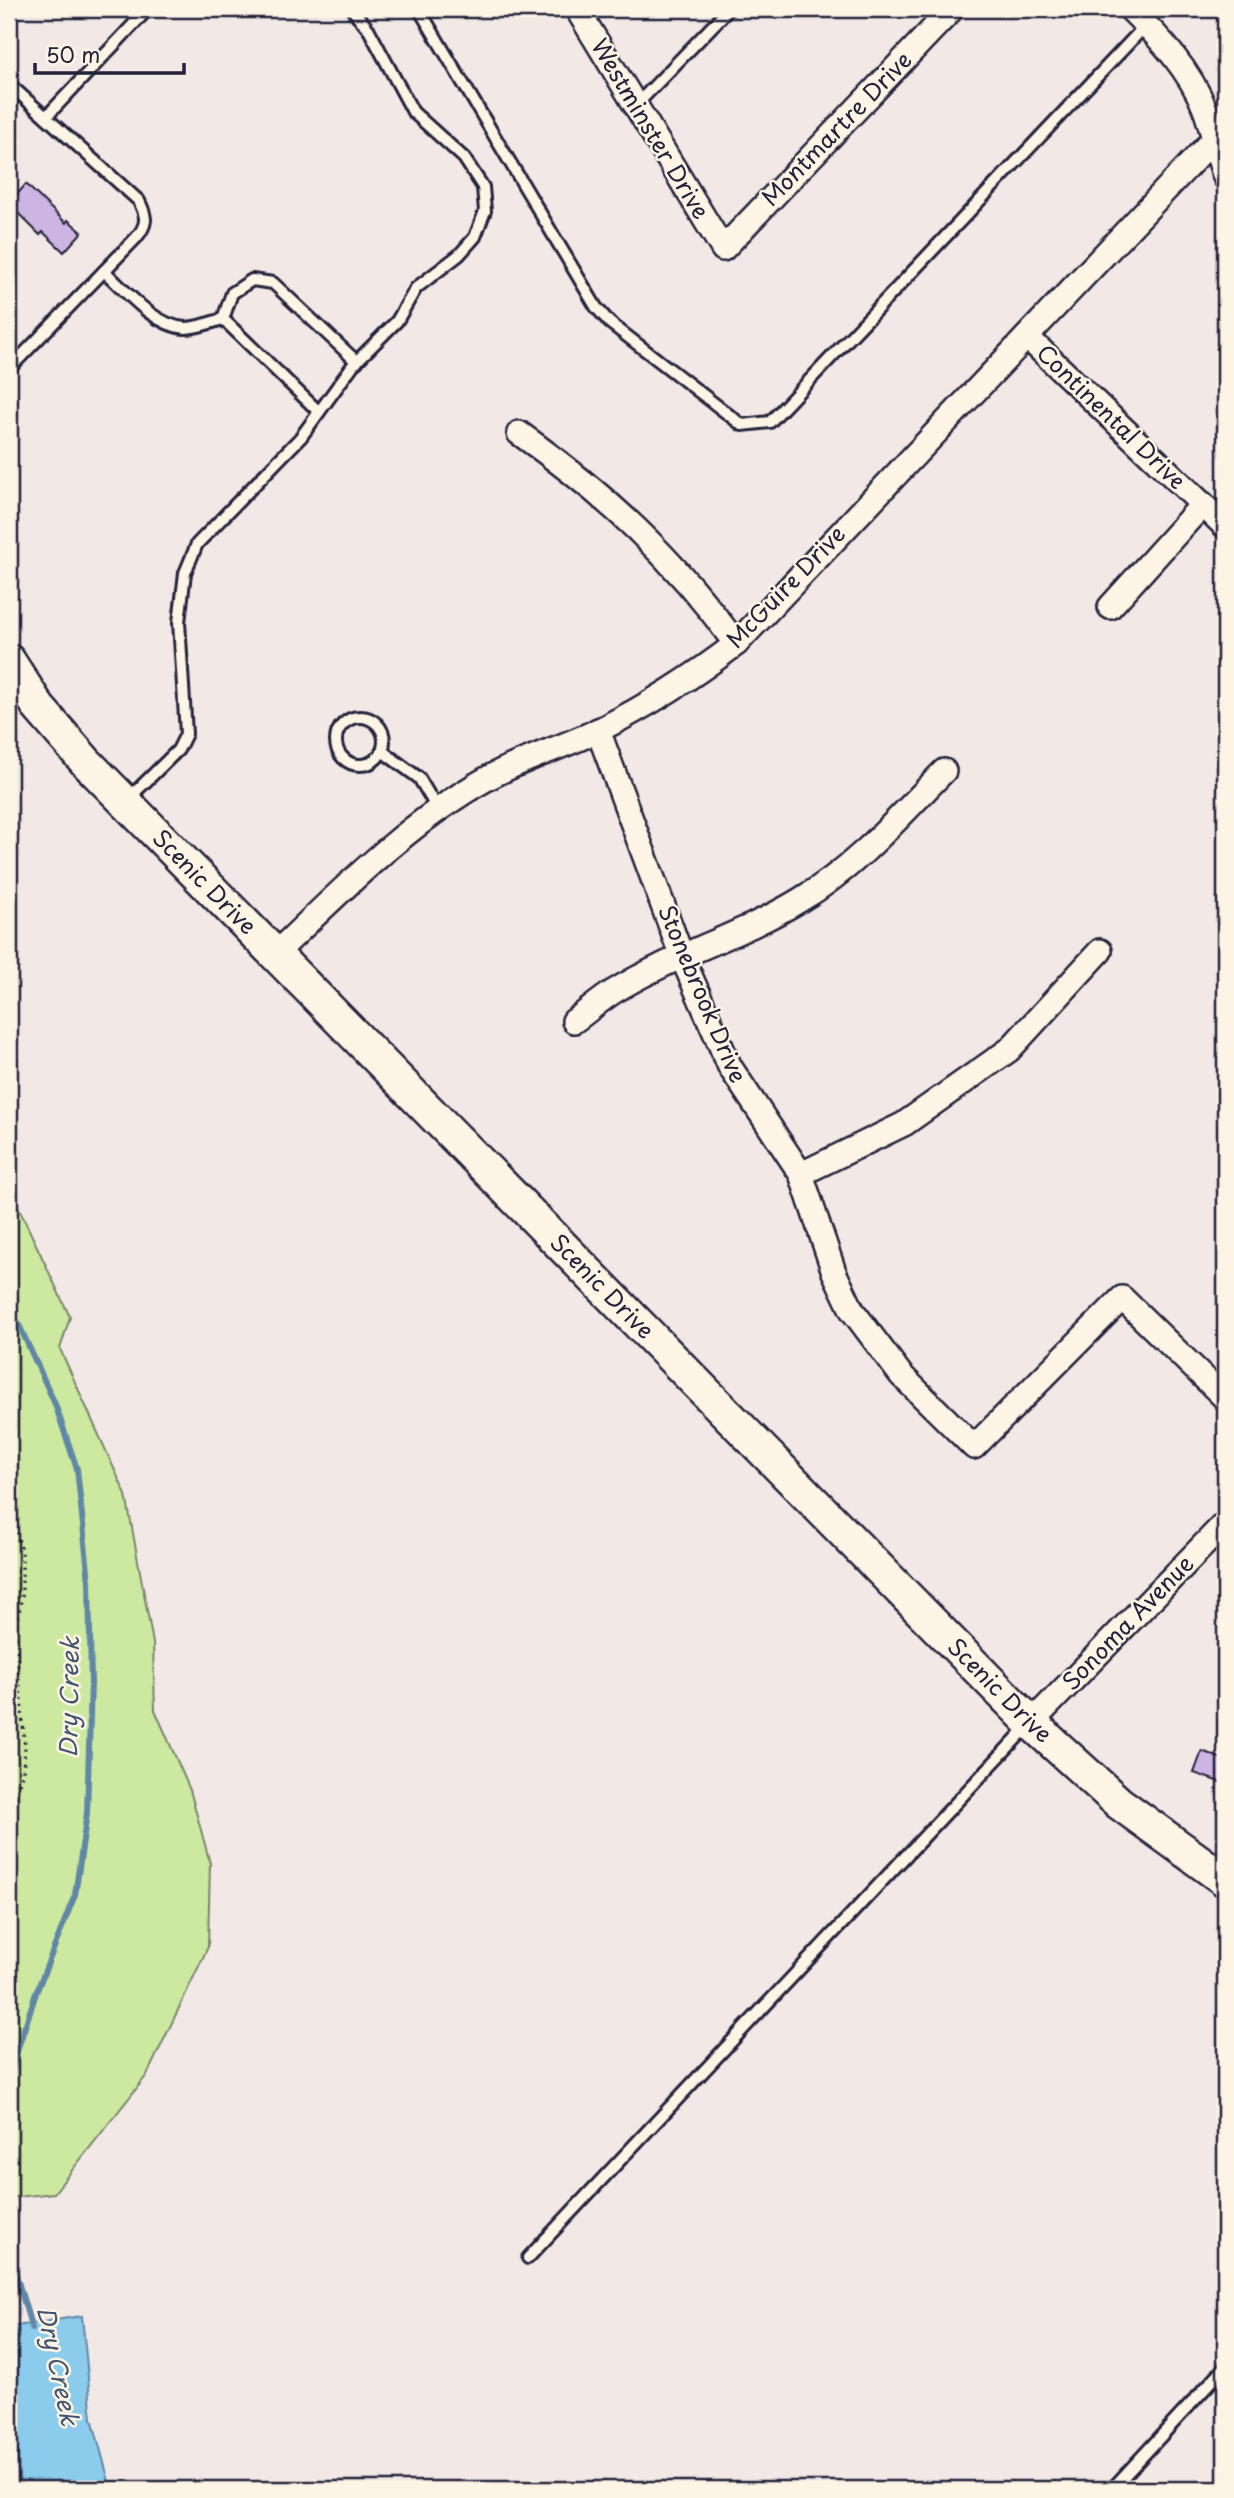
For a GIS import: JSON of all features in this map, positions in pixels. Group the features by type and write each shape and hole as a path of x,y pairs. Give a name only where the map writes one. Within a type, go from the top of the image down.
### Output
{"main road":[{"name":"Scenic Drive","path":"9,661 61,735 125,802 1031,1723 1119,1802 1225,1880"}],"street":[{"name":"Westminster Drive","path":"577,9 723,249"},
{"name":"Montmartre Drive","path":"723,249 952,9"},
{"path":"1138,17 1182,68 1201,100 1219,134 1225,177"},
{"name":"McGuire Drive","path":"275,954 378,856 438,810 490,777 650,704 736,643 1219,134"},
{"name":"Continental Drive","path":"1027,337 1225,526"},
{"path":"519,433 616,507 663,552 736,643"},
{"path":"1110,607 1203,504"},
{"name":"Stonebrook Drive","path":"598,730 682,957 730,1067 800,1174 834,1272 852,1310 901,1375 974,1447 1122,1298 1225,1398"},
{"path":"574,1021 613,992 682,957 756,926 803,898 882,836 944,771"},
{"path":"800,1174 904,1124 1009,1050 1100,951"},
{"name":"Sonoma Avenue","path":"1031,1723 1225,1523"}],"lane":[{"path":"46,117 148,9"},
{"path":"125,802 178,750 186,734 179,622 185,573 197,544 300,437 357,362 397,321 416,288 459,255 475,237 485,211 482,187 464,158 413,112 369,30 352,9"},
{"path":"419,9 596,307 610,323 742,425 758,426 770,422 1138,17"},
{"path":"636,105 729,9"},
{"path":"9,84 139,201 146,216 146,226 9,369"},
{"path":"104,271 162,320 185,328 223,319"},
{"path":"223,319 232,293 252,280 273,283 357,362"},
{"path":"223,319 318,412"},
{"path":"352,718 371,719 383,733 382,751 369,764 350,763 337,749 338,730 352,718"},
{"path":"382,751 419,778 438,810"},
{"path":"528,2258 1031,1723"},
{"path":"1112,2489 1225,2367"}],"path":[{"path":"9,1513 22,1551 22,1597 15,1633 25,1746 23,1771 9,1818"}],"green space":[{"path":"9,1187 70,1317 60,1349 126,1495 153,1643 155,1710 190,1790 210,1863 208,1947 147,2075 54,2193 9,2198"}],"water":[{"path":"82,2316 92,2418 111,2489 21,2489 9,2411 9,2327"}],"building":[{"path":"26,184 66,223 68,220 82,232 64,252 43,232 40,235 9,204"},
{"path":"1202,1751 1225,1760 1225,1784 1194,1773"}],"waterway":[{"name":"Dry Creek","path":"9,1303 55,1404 77,1469 89,1581 91,1683 87,1813 75,1895 36,1993 15,2057 9,2094"},
{"name":"Dry Creek","path":"9,2251 32,2329"}]}
